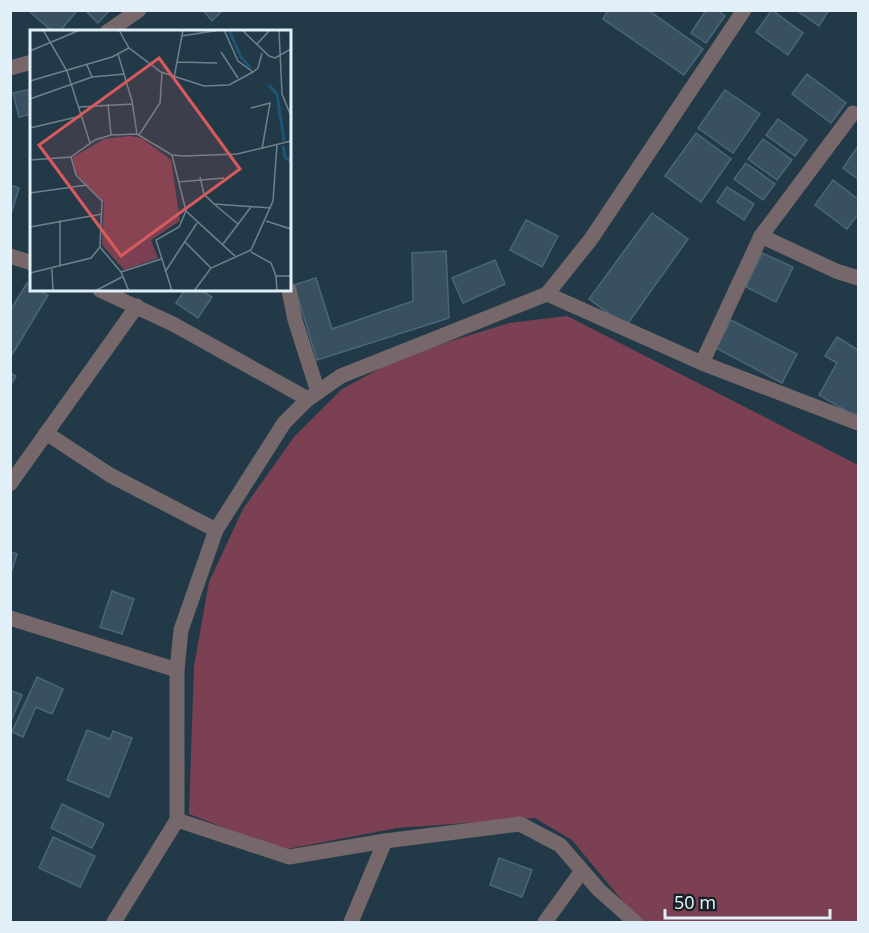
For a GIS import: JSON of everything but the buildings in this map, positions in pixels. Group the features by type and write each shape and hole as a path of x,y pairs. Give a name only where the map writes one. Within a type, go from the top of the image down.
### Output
{"street":[{"path":"109,30 139,10"},
{"path":"114,922 177,819 177,670 181,630 216,530 284,423 313,395 341,376 547,294 591,239 744,10"},
{"path":"10,68 30,63"},
{"path":"702,363 761,236 853,113"},
{"path":"761,236 836,271 858,278"},
{"path":"10,256 30,262"},
{"path":"102,291 137,306 313,395"},
{"path":"289,291 313,395"},
{"path":"547,294 702,363 858,423"},
{"path":"10,484 137,306"},
{"path":"46,433 110,475 216,530"},
{"path":"10,618 177,670"},
{"path":"177,819 289,857 385,841 520,824 560,845 582,871 635,922"},
{"path":"351,922 385,841"},
{"path":"545,922 582,871"}],"shaded area":[{"path":"567,316 858,465 858,922 640,922 572,840 535,818 397,828 282,850 189,814 194,666 209,582 243,509 294,437 342,389 403,356 509,323"}]}
